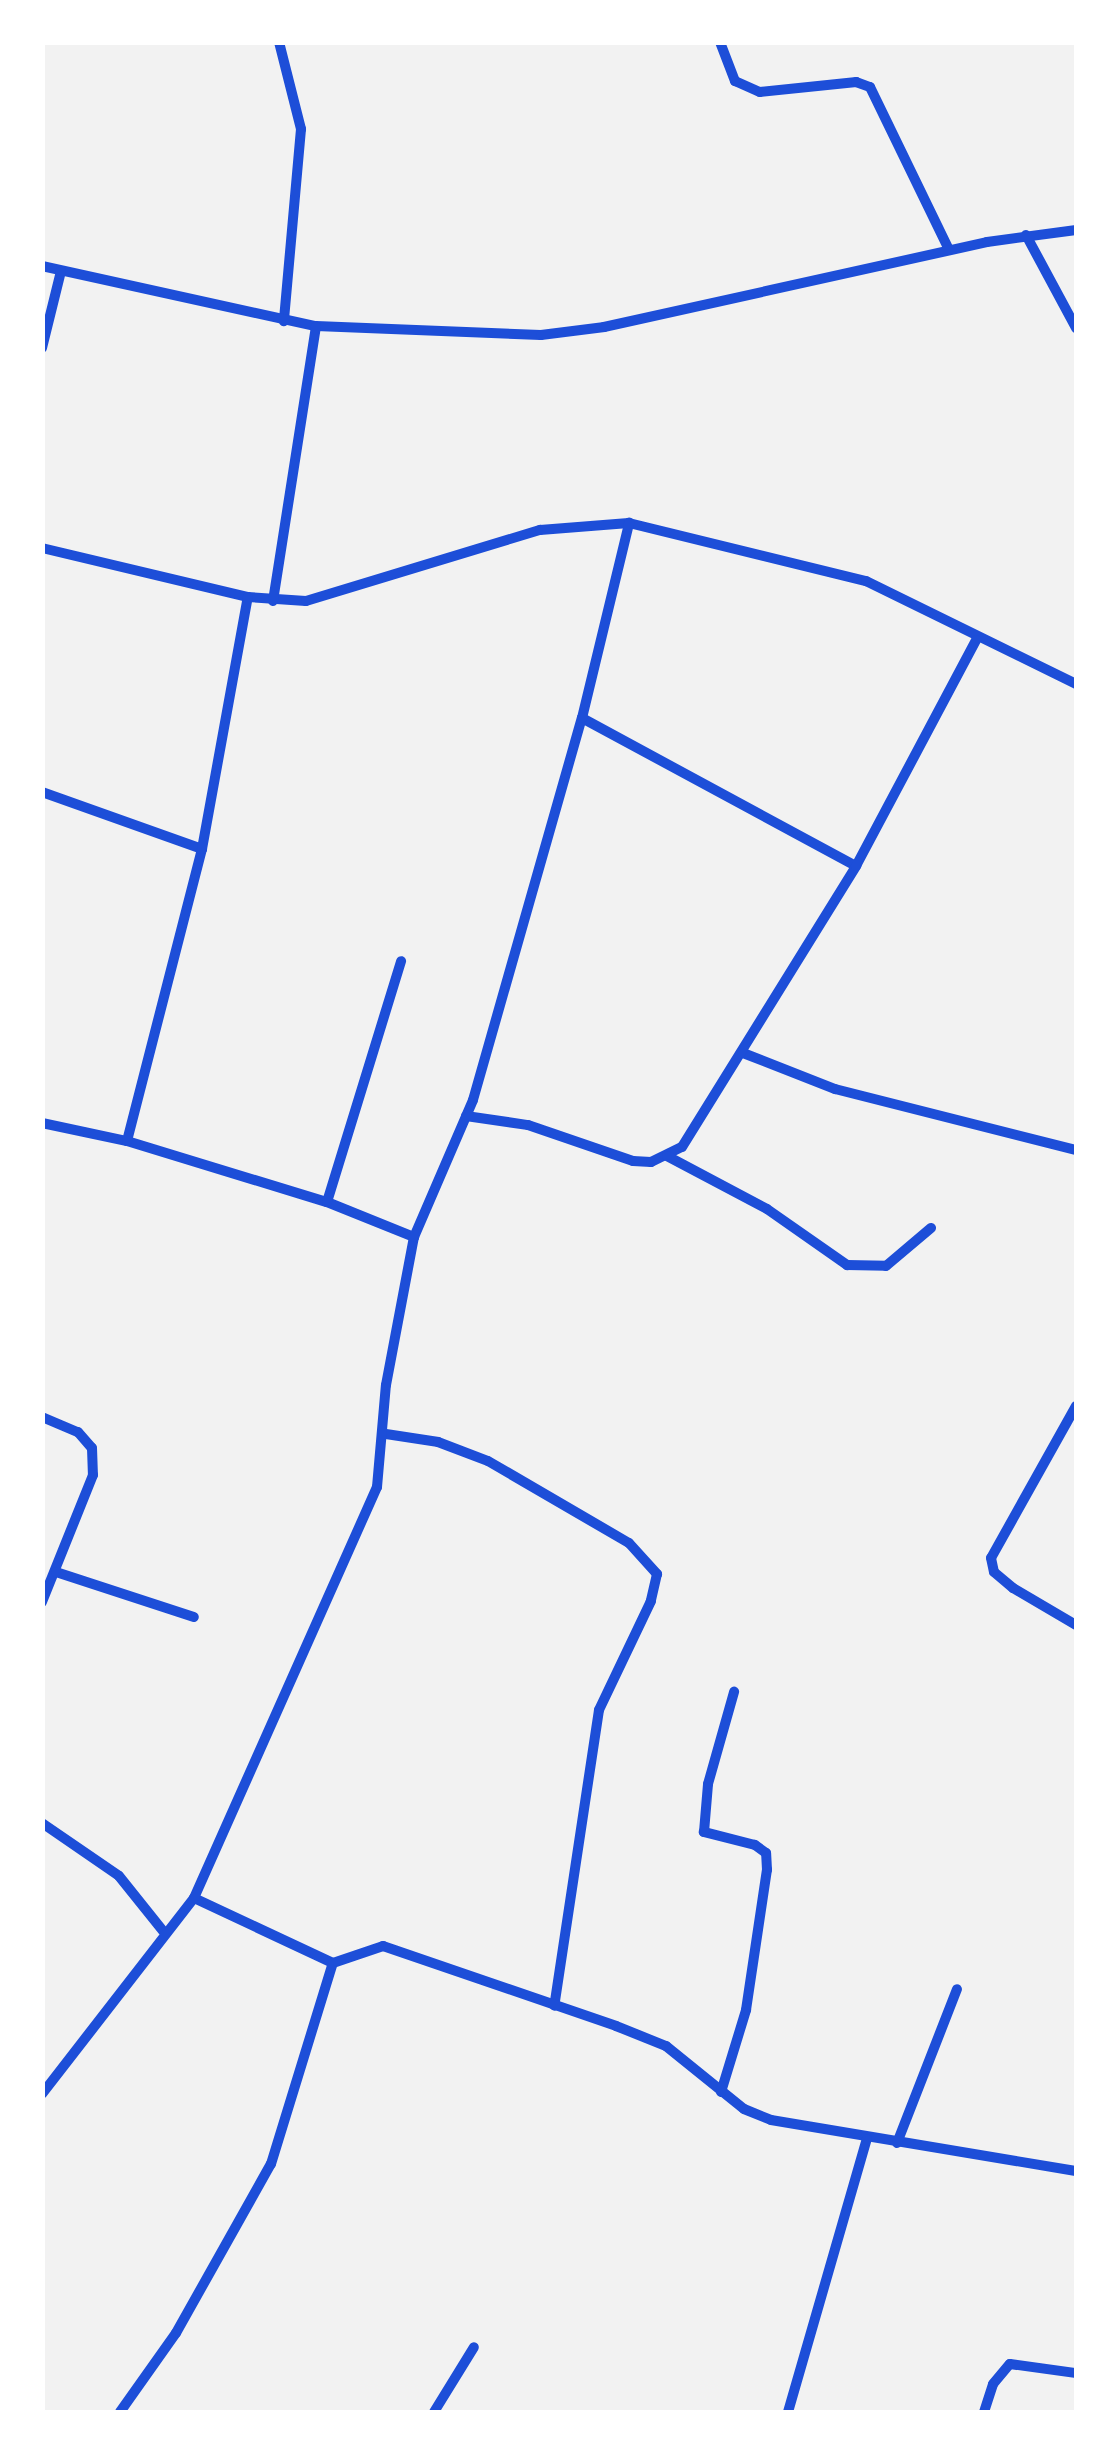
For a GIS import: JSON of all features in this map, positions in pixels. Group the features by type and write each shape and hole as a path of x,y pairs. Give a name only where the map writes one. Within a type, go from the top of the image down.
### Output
{"street":[{"path":"279,42 301,130 284,321"},
{"path":"720,42 735,81 760,92 856,82 870,87 948,250"},
{"path":"42,266 316,326 573,331 948,250 1076,230"},
{"path":"1026,236 1076,328"},
{"path":"42,348 61,271"},
{"path":"273,601 316,326"},
{"path":"42,2094 163,1931 194,1898 377,1487 386,1434 386,1385 414,1237 466,1116 582,718 628,523"},
{"path":"42,548 273,601 340,596 540,530 628,523 866,581 976,640 1076,684"},
{"path":"127,1141 202,849 248,597"},
{"path":"466,1116 528,1125 632,1161 667,1156 690,1137 856,866 976,640"},
{"path":"582,718 856,866"},
{"path":"42,792 202,849"},
{"path":"327,1202 402,962"},
{"path":"743,1053 834,1089 1076,1150"},
{"path":"42,1123 127,1141 327,1202 414,1237"},
{"path":"667,1156 767,1209 847,1264 886,1266 931,1228"},
{"path":"1076,1406 992,1558 994,1572 1013,1588 1076,1625"},
{"path":"42,1417 78,1432 92,1448 94,1475 42,1602"},
{"path":"386,1434 438,1442 488,1461 629,1543 657,1574 652,1601 599,1710 554,2006"},
{"path":"56,1572 194,1618"},
{"path":"721,2092 746,2010 766,1870 766,1852 755,1845 704,1832 708,1784 734,1692"},
{"path":"42,1824 120,1876 163,1931"},
{"path":"194,1898 333,1963 383,1946 666,2046 721,2092 771,2120 1076,2171"},
{"path":"120,2412 176,2333 271,2164 333,1963"},
{"path":"897,2144 957,1989"},
{"path":"788,2412 867,2139"},
{"path":"434,2412 474,2346"},
{"path":"984,2412 993,2384 1010,2364 1076,2373"}]}
